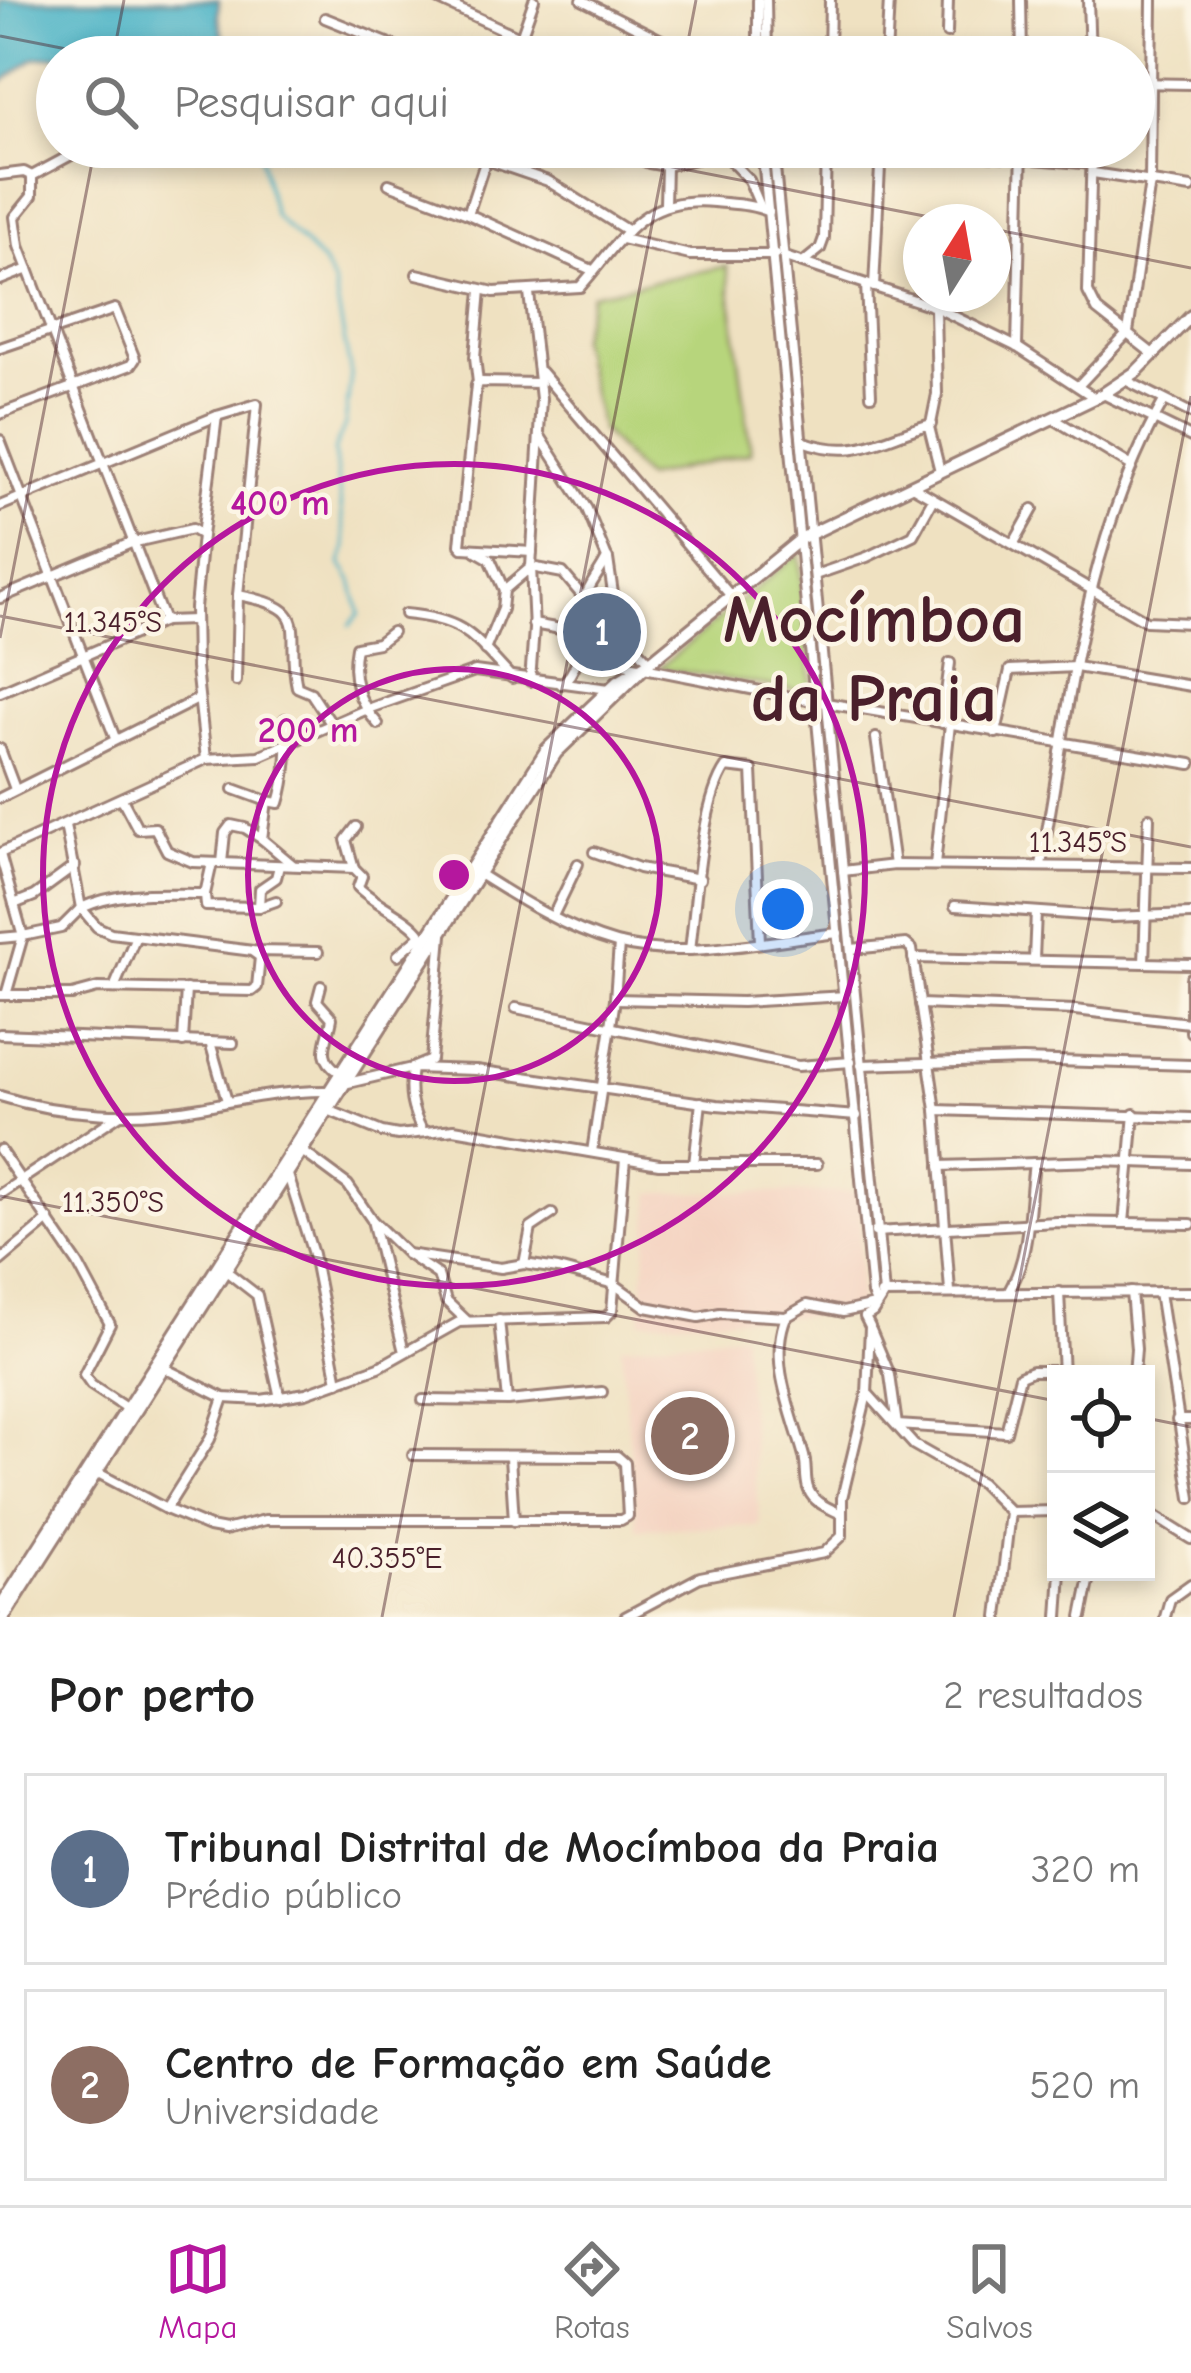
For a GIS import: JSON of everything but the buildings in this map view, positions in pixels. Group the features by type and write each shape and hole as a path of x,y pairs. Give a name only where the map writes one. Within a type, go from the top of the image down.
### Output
{"street":[{"path":"439,0 515,36"},
{"path":"520,36 533,0"},
{"path":"582,0 653,36"},
{"path":"759,36 762,0"},
{"path":"762,0 765,36"},
{"path":"829,36 830,0"},
{"path":"887,36 889,0"},
{"path":"947,33 948,0"},
{"path":"1022,0 1022,36"},
{"path":"1088,0 1089,36"},
{"path":"1152,0 1153,36"},
{"path":"325,18 370,36"},
{"path":"1155,83 1191,84"},
{"path":"32,176 47,168"},
{"path":"468,214 482,168"},
{"path":"509,168 548,181 625,235 690,255 780,256 903,297"},
{"path":"665,204 666,168"},
{"path":"737,168 766,210 780,256"},
{"path":"766,210 767,168"},
{"path":"770,168 807,536 816,701 844,932 851,949 857,1116 884,1294 865,1317 890,1375 897,1425"},
{"path":"804,262 820,249 824,238 826,168"},
{"path":"871,395 870,286 883,168"},
{"path":"1017,347 1022,168"},
{"path":"1153,354 1096,310 1088,292 1093,168 1191,188"},
{"path":"1078,386 1128,334 1151,168"},
{"path":"0,175 24,172 32,176"},
{"path":"32,176 35,189 17,211 14,225 164,621"},
{"path":"389,184 593,270"},
{"path":"417,274 481,290 529,293 546,287 580,287 644,214 665,204 696,200 766,210"},
{"path":"0,280 28,269"},
{"path":"463,548 481,290"},
{"path":"529,293 530,332 540,371 530,681"},
{"path":"0,348 115,309 135,359 131,365 0,414"},
{"path":"799,448 853,451 928,427 934,421 937,394 935,312"},
{"path":"943,312 1017,347 1078,386 1191,437"},
{"path":"337,1085 556,753 643,667 807,536 1099,396 1125,380 1191,316"},
{"path":"540,371 730,595"},
{"path":"1125,380 1191,413"},
{"path":"478,383 540,383"},
{"path":"1041,865 1090,586 1132,466 1164,401"},
{"path":"0,506 217,416 257,404 238,595 236,681"},
{"path":"206,759 195,620 217,416"},
{"path":"1054,419 1132,466"},
{"path":"928,427 940,471"},
{"path":"539,435 587,509 613,571 618,628 643,667"},
{"path":"0,440 115,738"},
{"path":"911,486 1146,621 1191,622"},
{"path":"815,575 913,536 933,499"},
{"path":"1014,543 1033,509"},
{"path":"0,598 131,543 192,529 202,536"},
{"path":"807,536 829,703 831,809 843,871 846,996 876,1304"},
{"path":"463,548 532,552"},
{"path":"463,548 490,559 504,590 502,609 485,650"},
{"path":"560,685 569,678 578,655 584,598 607,558"},
{"path":"504,590 531,568 563,573 584,598"},
{"path":"238,595 276,602 292,620 297,687 311,693 332,725"},
{"path":"405,614 459,624 513,679"},
{"path":"0,692 164,621 195,620"},
{"path":"533,624 577,632"},
{"path":"378,724 365,710 352,668 356,647 378,643 392,632"},
{"path":"578,655 996,734 1191,764"},
{"path":"935,865 948,773 950,663"},
{"path":"1,1604 98,1473 131,1411 164,1368 547,749 609,689 643,667"},
{"path":"996,734 1010,670 1076,667 1191,686"},
{"path":"253,951 260,957 254,990 114,988 72,995 3,995 23,936 0,854 206,759 259,756 460,674 475,671 609,689"},
{"path":"0,798 198,699"},
{"path":"234,789 279,803 283,762 291,744 285,719"},
{"path":"876,738 894,865"},
{"path":"0,749 16,789"},
{"path":"690,950 718,780 726,767 749,767 753,774 760,942"},
{"path":"122,799 138,829 155,827 167,851 193,862 354,868"},
{"path":"262,839 267,801"},
{"path":"1144,963 1149,818"},
{"path":"64,825 81,908 97,927 253,951 318,952"},
{"path":"277,902 259,907 206,906 205,894 225,832 231,825 262,839 293,866"},
{"path":"356,827 346,840 354,868 362,876 358,887 421,935 398,955"},
{"path":"594,852 639,868 700,879"},
{"path":"553,916 578,864"},
{"path":"843,871 894,865 1191,868"},
{"path":"14,904 34,896 75,866"},
{"path":"259,907 260,889 276,878 279,866"},
{"path":"474,871 553,916 619,944 690,950 844,932"},
{"path":"0,938 61,928 81,908 108,896 205,894"},
{"path":"955,906 1191,914"},
{"path":"1034,959 1036,912"},
{"path":"0,1096 36,1108 120,1114 197,1108 412,1068 431,1060 442,929"},
{"path":"114,988 136,936"},
{"path":"592,1152 619,944"},
{"path":"851,949 906,944 913,958 936,1110 950,1291"},
{"path":"913,958 1191,964"},
{"path":"920,1004 1075,1010 1190,1028 1191,978"},
{"path":"321,986 316,1000 332,1018 322,1051 337,1085"},
{"path":"183,1042 186,989"},
{"path":"615,999 742,1002 846,996"},
{"path":"516,1008 797,1066 1022,1060 1191,1065"},
{"path":"0,1034 233,1042"},
{"path":"210,1042 227,1101"},
{"path":"412,1068 476,1070 701,1102 857,1116"},
{"path":"412,1068 411,1107 423,1132"},
{"path":"694,1164 701,1102"},
{"path":"323,1107 382,1132 454,1129 626,1160 817,1164"},
{"path":"4,1617 131,1411 288,1174 323,1107"},
{"path":"936,1110 1191,1118"},
{"path":"0,1194 120,1114"},
{"path":"1124,1222 1134,1114"},
{"path":"0,1150 49,1220 110,1324 84,1375 91,1385 131,1411"},
{"path":"302,1151 348,1185 372,1220 407,1254 438,1275 446,1301 468,1321"},
{"path":"164,1368 224,1399 280,1398 338,1382 444,1328 468,1321 606,1317 612,1311 626,1160"},
{"path":"1009,1291 1026,1258 1025,1223 1034,1163"},
{"path":"940,1166 1191,1164"},
{"path":"288,1174 314,1254 338,1382"},
{"path":"524,1264 531,1228 552,1214"},
{"path":"0,1261 49,1220"},
{"path":"372,1220 404,1352"},
{"path":"872,1232 1025,1223 1191,1224"},
{"path":"407,1254 501,1268 524,1264 614,1284 646,1307 674,1314 786,1317 807,1305 843,1312 876,1304"},
{"path":"227,1263 257,1295 280,1398"},
{"path":"1059,1292 1062,1365"},
{"path":"1131,1292 1135,1365"},
{"path":"1159,1292 1191,1498"},
{"path":"872,1294 1191,1292"},
{"path":"786,1317 779,1333 783,1379 806,1461 805,1481 815,1500 842,1515"},
{"path":"499,1320 507,1401"},
{"path":"625,1617 700,1577 824,1553 842,1536 842,1498 868,1394 870,1327"},
{"path":"897,1425 1006,1432 1019,1376 1047,1372"},
{"path":"423,1400 507,1401 602,1392"},
{"path":"868,1394 914,1445 981,1483 1010,1512 1047,1511"},
{"path":"166,1510 210,1439 224,1399"},
{"path":"1177,1420 1191,1420"},
{"path":"98,1473 166,1510 225,1530 265,1520 625,1519 626,1463 617,1456 412,1455"},
{"path":"510,1457 514,1522"},
{"path":"998,1617 1010,1512"},
{"path":"1155,1516 1191,1539"},
{"path":"1058,1617 1060,1581"},
{"path":"1082,1617 1088,1581"},
{"path":"1166,1617 1170,1599 1191,1584"}],"shaded area":[{"path":"861,1192 859,1315 640,1321 651,1193"},
{"path":"742,1334 760,1526 637,1529 621,1346"}],"green space":[{"path":"727,266 751,452 645,478 601,430 579,339 592,294"},
{"path":"799,553 812,693 659,668"}],"water":[{"path":"0,0 219,0 223,36 36,36 36,58 0,84"}],"waterway":[{"path":"263,168 274,215 323,263 334,285 351,375 345,425 334,451 346,547 341,564 352,581 360,614 350,625"}],"place":[{"name":"Tribunal Distrital de Mocímboa da Praia","path":"602,632"},
{"name":"Centro de Formação em Saúde","path":"690,1436"}],"district":[{"name":"Mocímboa da Praia","path":"874,658"}]}
